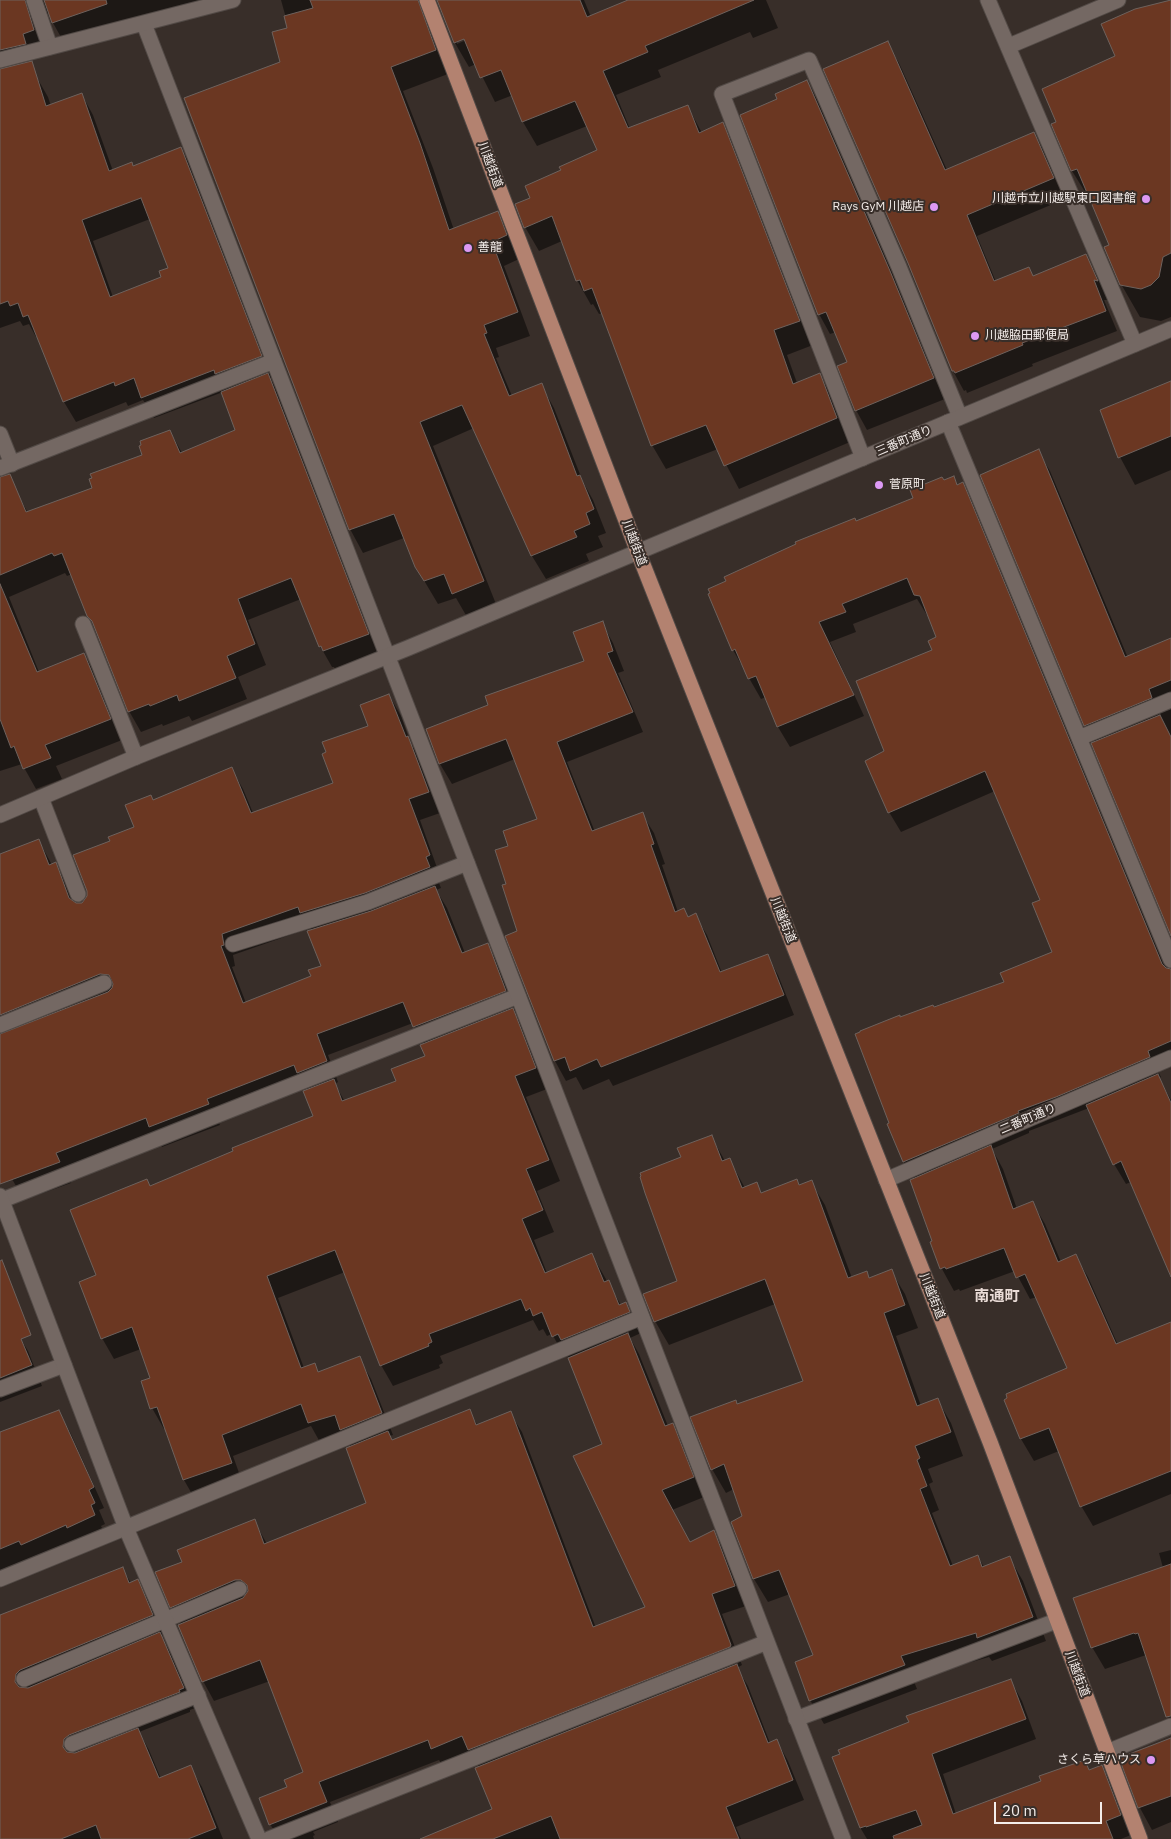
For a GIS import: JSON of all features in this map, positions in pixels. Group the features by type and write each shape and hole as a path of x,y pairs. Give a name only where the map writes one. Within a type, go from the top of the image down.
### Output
{"main road":[{"name":"川越街道","path":"427,0 638,552 990,1442 1056,1621 1140,1839"}],"street":[{"path":"34,0 50,47"},
{"path":"0,60 233,0"},
{"path":"988,0 1135,344"},
{"path":"1009,46 1118,0"},
{"path":"144,24 843,1839"},
{"path":"863,458 722,94 809,60 898,267 954,420 1079,738 1171,960"},
{"name":"三番町通り","path":"0,815 136,757 388,656 1171,329"},
{"path":"0,434 6,466 274,361"},
{"path":"83,624 136,757"},
{"path":"1079,738 1171,700"},
{"path":"41,798 78,894"},
{"path":"233,944 368,902 467,863"},
{"path":"0,1025 104,983"},
{"path":"260,1839 126,1528 1,1199 518,996"},
{"name":"二番町通り","path":"886,1180 1171,1058"},
{"path":"0,1579 642,1317"},
{"path":"0,1390 64,1365"},
{"path":"24,1679 239,1590"},
{"path":"796,1718 1056,1621"},
{"path":"269,1839 767,1642"},
{"path":"72,1744 198,1695"},
{"path":"1107,1752 1171,1726"}],"building":[{"path":"0,0 25,0 34,30 23,34 26,44 0,50"},
{"path":"44,0 106,0 107,4 52,23"},
{"path":"310,0 418,0 436,50 391,67 420,143 449,230 498,211 507,235 492,242 518,312 484,325 487,333 484,334 509,396 542,383 577,476 580,475 594,509 586,513 590,524 574,531 577,537 531,556 462,405 420,422 484,581 452,594 444,574 424,581 415,567 394,514 349,530 184,98 280,62 272,32 287,28 284,16 313,8"},
{"path":"437,0 580,0 587,17 628,0 754,0 645,46 648,52 603,71 628,128 688,105 699,133 723,122 800,321 774,330 793,384 820,373 837,418 724,466 706,425 651,446 592,288 584,291 580,280 576,281 552,216 524,228 515,204 530,198 525,186 561,170 559,167 597,150 575,101 522,122 501,70 480,78 464,39 454,43"},
{"path":"1171,0 1171,253 1163,257 1159,277 1151,285 1141,289 1120,285 1104,247 1109,245 1077,169 1071,171 1051,124 1056,122 1042,89 1115,56 1101,24 1135,9"},
{"path":"888,41 945,170 1034,132 1054,178 967,215 994,281 1029,267 1033,276 1086,254 1098,281 1094,280 1106,311 1022,343 1023,345 955,373 952,371 908,263 823,69"},
{"path":"32,61 46,106 82,93 109,171 132,162 133,166 181,147 262,356 215,374 214,370 141,398 134,378 115,386 114,382 63,402 28,315 23,317 18,303 10,306 8,301 0,304 0,69","holes":["141,198 168,268 159,271 161,277 110,297 82,220"]},
{"path":"807,80 934,378 855,411 837,366 847,362 826,312 818,315 740,115 777,99 775,94"},
{"path":"268,373 369,634 323,651 321,646 319,647 291,578 238,599 255,644 227,656 236,678 179,701 177,695 150,706 149,704 128,712 92,621 87,616 62,553 54,556 52,553 0,575 0,477 10,474 26,512 92,488 89,479 92,478 90,474 142,455 139,446 141,445 140,441 170,430 180,453 235,430 221,392"},
{"path":"1171,381 1171,436 1118,458 1100,410"},
{"path":"1039,449 1125,657 1171,638 1171,680 1149,689 1152,698 1084,726 980,475"},
{"path":"954,476 957,485 963,482 1162,964 1166,968 1171,969 1171,1041 1148,1051 1150,1057 1018,1111 1019,1113 903,1162 887,1124 889,1123 855,1034 900,1015 900,1017 933,1005 934,1007 1004,982 1000,973 1052,952 1032,903 1040,900 985,771 888,813 865,761 884,751 856,681 932,650 928,641 936,637 920,596 914,595 907,578 842,604 846,612 819,622 854,695 777,727 756,676 748,679 735,649 732,651 708,594 710,593 708,589 726,581 724,577 796,544 795,542 855,518 856,521 913,498 910,490 942,477 944,480"},
{"path":"0,584 37,672 84,653 111,719 45,745 51,758 23,769 14,746 11,748 0,719"},
{"path":"603,621 613,651 607,653 633,712 557,742 592,831 643,812 654,844 651,845 675,912 684,908 688,917 696,913 720,972 768,954 784,995 601,1067 597,1059 570,1071 565,1057 554,1061 505,936 517,931 502,885 506,884 495,850 508,846 503,831 537,819 506,739 439,764 426,729 488,705 485,696 584,661 573,632"},
{"path":"389,694 406,737 408,736 429,792 409,799 430,855 426,857 430,867 365,893 300,913 298,907 222,934 224,945 221,946 243,1003 311,976 308,970 321,966 307,931 371,911 435,886 462,953 488,943 506,991 413,1027 403,1002 317,1034 327,1061 297,1073 294,1065 207,1099 209,1104 149,1127 146,1118 56,1153 60,1162 0,1184 0,1034 108,992 113,984 109,975 100,974 0,1015 0,854 39,839 49,865 56,862 69,898 76,903 82,903 87,896 87,891 73,855 110,841 108,837 134,827 125,805 151,795 153,800 232,767 251,813 333,783 322,754 326,752 322,742 368,726 360,705"},
{"path":"1160,715 1171,737 1171,936 1091,743"},
{"path":"513,1008 536,1068 515,1076 549,1160 526,1169 543,1210 522,1219 545,1273 592,1253 604,1282 609,1280 619,1305 626,1302 630,1312 561,1340 558,1334 552,1337 542,1312 533,1316 530,1308 526,1311 521,1299 429,1334 432,1342 428,1344 429,1346 380,1366 335,1250 267,1276 301,1368 315,1363 318,1372 360,1356 382,1413 340,1430 335,1415 308,1423 301,1404 222,1435 232,1463 183,1480 157,1407 150,1409 141,1381 150,1378 132,1327 101,1339 79,1282 96,1275 70,1210 147,1179 150,1186 233,1151 232,1148 313,1116 303,1091 334,1079 342,1101 396,1081 391,1069 425,1056 420,1045"},
{"path":"1158,1074 1171,1103 1171,1277 1121,1161 1113,1165 1086,1105"},
{"path":"712,1135 722,1161 730,1158 742,1188 757,1182 761,1193 797,1179 799,1185 812,1180 848,1278 867,1271 869,1278 892,1269 905,1305 884,1313 917,1406 938,1398 951,1432 915,1446 920,1458 917,1460 927,1486 920,1489 950,1566 978,1555 982,1567 1010,1556 1033,1617 977,1638 976,1633 901,1656 905,1665 809,1701 795,1662 813,1655 779,1570 753,1579 731,1522 742,1516 724,1464 711,1470 690,1417 736,1400 737,1404 803,1381 765,1279 654,1322 643,1294 677,1281 645,1193 640,1173 681,1157 677,1148"},
{"path":"991,1145 1013,1209 1033,1201 1058,1262 1076,1254 1116,1344 1171,1322 1171,1471 1080,1507 1049,1428 1020,1439 1004,1400 1007,1398 1006,1394 1067,1368 1025,1274 1016,1278 1004,1248 946,1269 945,1267 940,1269 910,1180"},
{"path":"2,1260 31,1335 21,1339 32,1365 0,1378 0,1261"},
{"path":"628,1333 665,1426 673,1423 694,1477 662,1490 690,1542 714,1530 735,1586 712,1594 731,1645 730,1647 468,1750 462,1736 431,1749 428,1740 319,1782 327,1802 269,1825 259,1798 287,1787 284,1780 303,1772 260,1660 202,1682 178,1625 243,1598 248,1591 247,1585 241,1580 235,1580 170,1608 155,1572 182,1562 177,1550 255,1519 264,1544 366,1503 346,1448 388,1431 392,1440 470,1409 476,1425 511,1411 593,1627 645,1607 573,1456 602,1444 568,1358"},
{"path":"59,1410 94,1487 89,1490 95,1503 91,1505 95,1515 67,1528 66,1525 21,1545 19,1541 0,1549 0,1432"},
{"path":"1171,1564 1171,1716 1166,1717 1138,1633 1091,1648 1073,1598"},
{"path":"123,1567 129,1583 138,1579 153,1615 20,1670 16,1674 15,1682 19,1687 28,1688 160,1632 184,1688 179,1690 180,1692 69,1735 64,1739 63,1747 67,1752 75,1753 138,1728 159,1778 191,1765 216,1828 188,1839 101,1839 96,1825 61,1839 0,1839 0,1615"},
{"path":"737,1664 768,1743 777,1739 793,1780 726,1807 739,1839 560,1839 551,1816 493,1839 420,1839 492,1809 475,1768"},
{"path":"1011,1679 1026,1719 932,1754 953,1814 1041,1781 1039,1776 1085,1760 1089,1770 1102,1765 1121,1815 1106,1821 1113,1839 894,1839 893,1836 922,1825 916,1810 860,1828 832,1757 840,1754 838,1750 909,1722 906,1716"},
{"path":"1171,1738 1171,1796 1138,1808 1119,1758"}],"place":[{"name":"川越市立川越駅東口図書館","path":"1146,199"},
{"name":"Rays GyM 川越店","path":"934,207"},
{"name":"善龍","path":"468,248"},
{"name":"川越脇田郵便局","path":"975,336"},
{"name":"菅原町","path":"879,485"},
{"name":"さくら草ハウス","path":"1151,1760"}],"district":[{"name":"南通町","path":"997,1297"}]}
